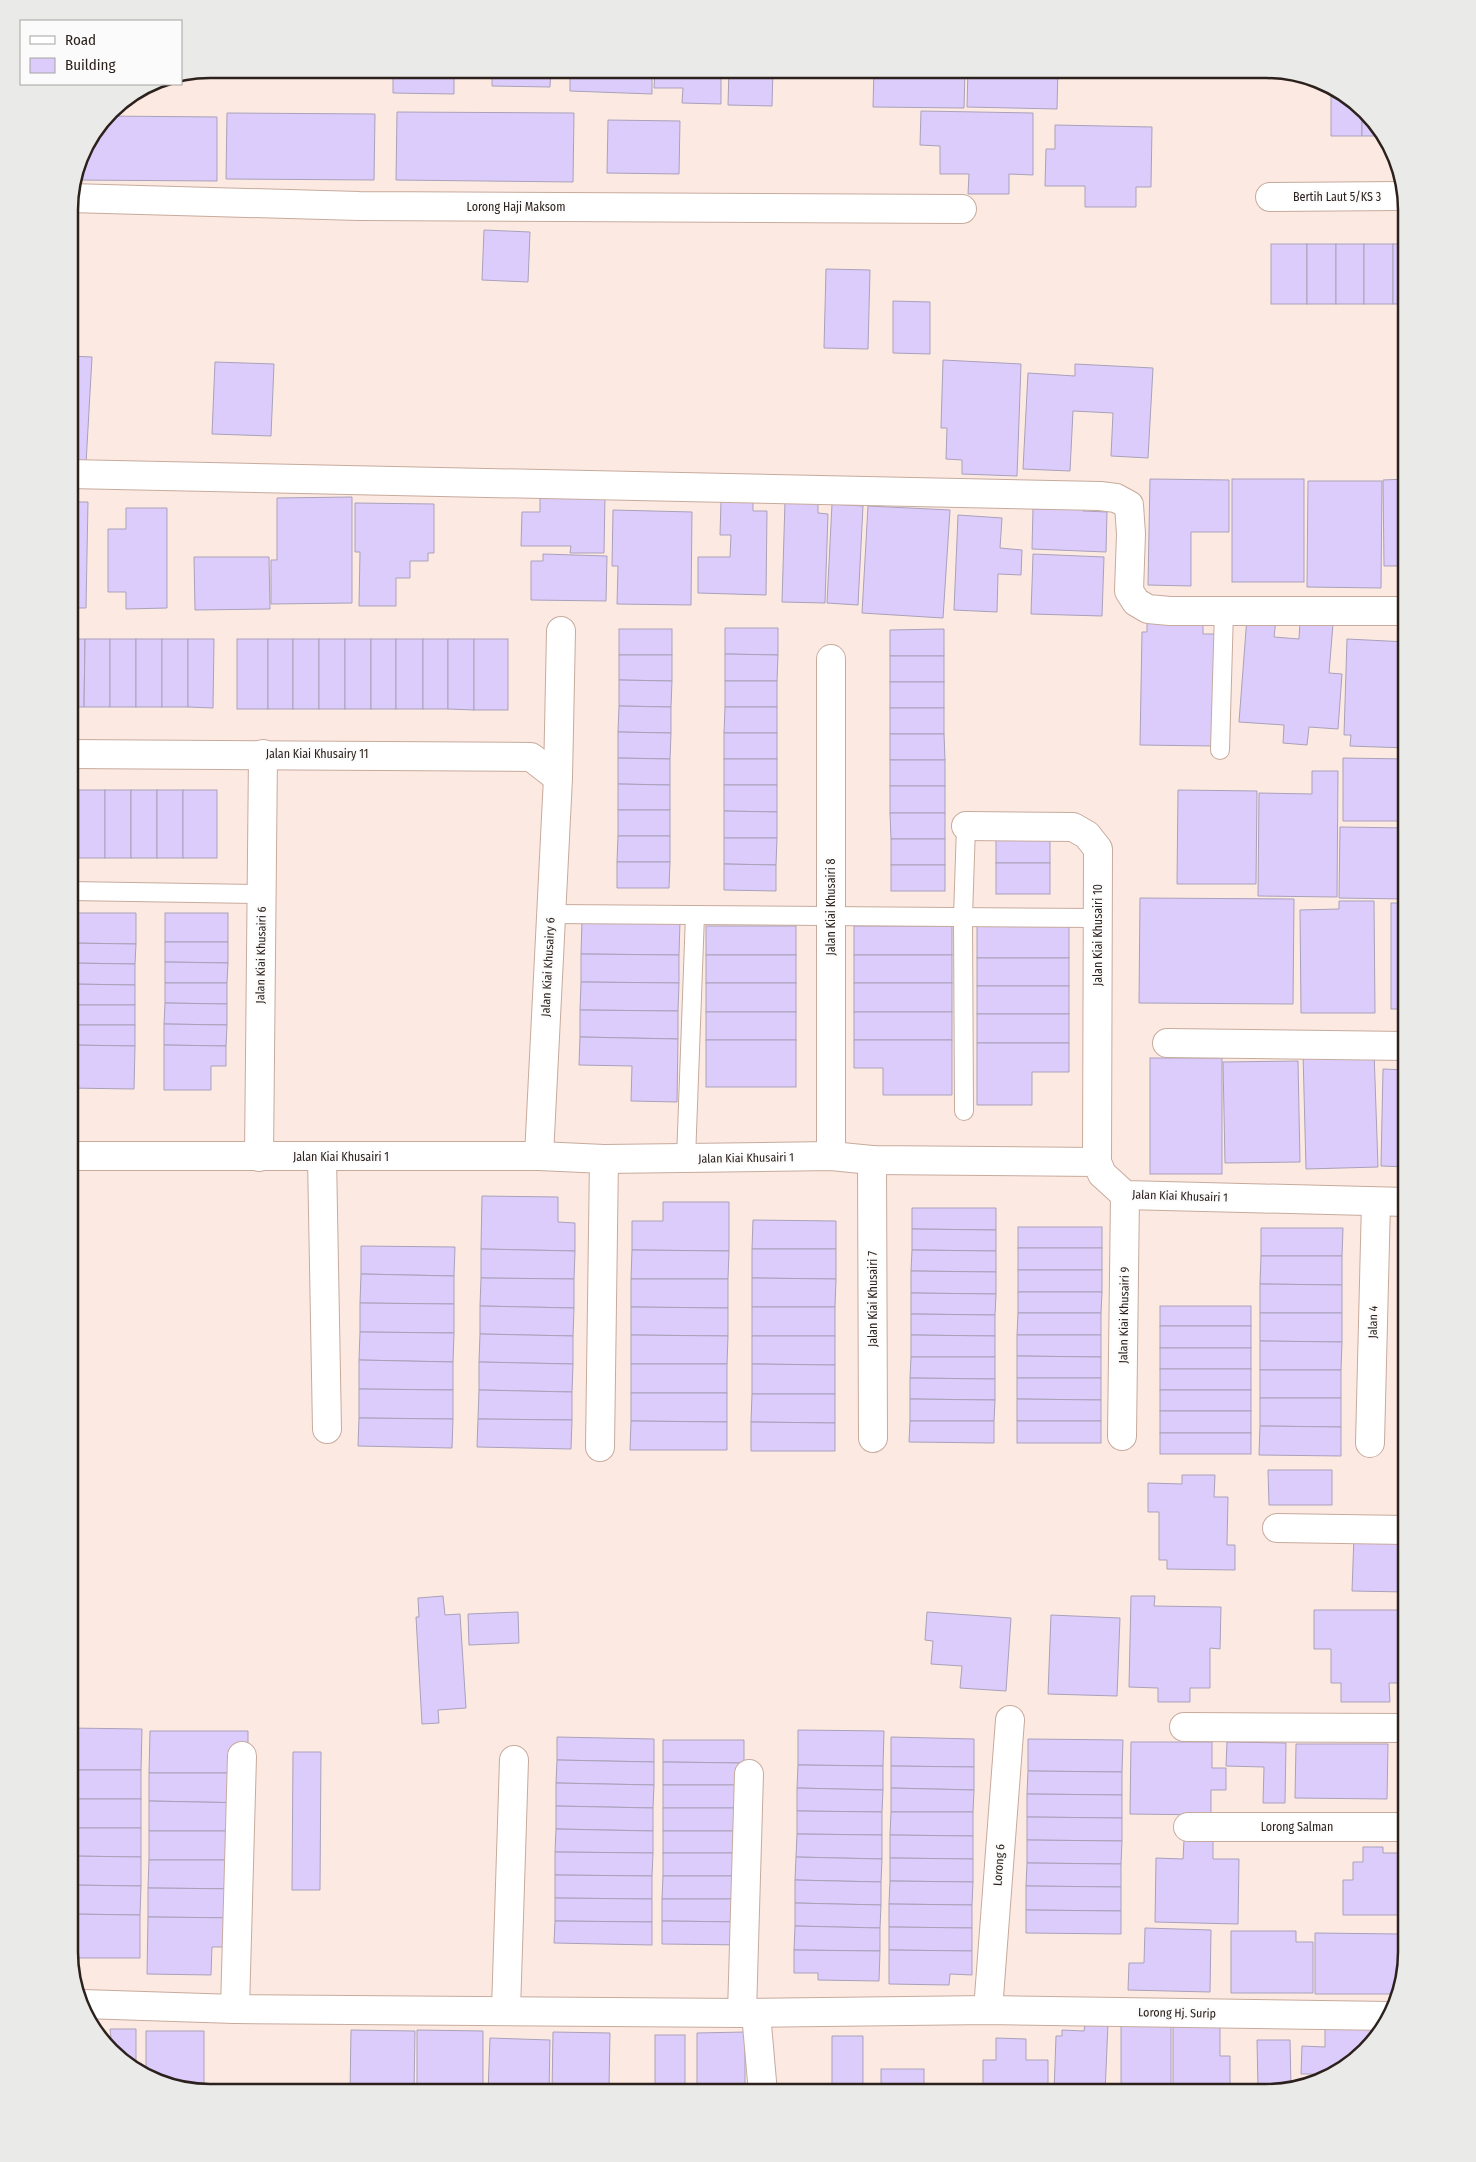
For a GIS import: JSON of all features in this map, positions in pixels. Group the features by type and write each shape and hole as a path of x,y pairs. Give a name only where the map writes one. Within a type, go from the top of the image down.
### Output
{"street":[{"name":"Bertih Laut 5/KS 3","path":"1270,197 1397,196"},
{"name":"Lorong Haji Maksom","path":"78,198 369,206 962,209"},
{"path":"78,474 1116,498 1129,504 1131,534 1129,591 1136,602 1148,609 1398,611"},
{"path":"558,778 561,632"},
{"name":"Jalan Kiai Khusairi 8","path":"830,658 830,1156"},
{"name":"Jalan Kiai Khusairy 11","path":"78,754 531,757 558,778"},
{"name":"Jalan Kiai Khusairi 6","path":"259,1157 263,754"},
{"name":"Jalan Kiai Khusairy 6","path":"539,1156 558,778"},
{"name":"Jalan Kiai Khusairi 10","path":"966,826 1073,826 1087,835 1098,849 1097,1162"},
{"path":"1167,1044 1398,1046"},
{"name":"Jalan Kiai Khusairi 1","path":"78,1156 539,1156 604,1159 686,1159 830,1156 872,1160 1097,1162 1102,1174 1126,1195 1398,1202"},
{"path":"322,1157 327,1429"},
{"path":"600,1447 604,1159"},
{"name":"Jalan Kiai Khusairi 7","path":"872,1160 873,1438"},
{"name":"Jalan Kiai Khusairi 9","path":"1122,1436 1126,1195"},
{"name":"Jalan 4","path":"1370,1442 1376,1202"},
{"path":"1277,1528 1398,1530"},
{"name":"Lorong 6","path":"976,2010 1010,1720"},
{"path":"1184,1727 1398,1728"},
{"path":"235,2009 242,1756"},
{"path":"506,2010 514,1760"},
{"path":"749,1774 749,2013 761,2084"},
{"name":"Lorong Salman","path":"1188,1827 1398,1827"},
{"name":"Lorong Hj. Surip","path":"89,2004 235,2009 749,2013 976,2010 1382,2016"}],"lane":[{"path":"1220,750 1224,611"},
{"path":"964,1111 963,916 966,826"},
{"path":"78,891 262,894"},
{"path":"551,914 1098,918"},
{"path":"686,1159 694,915"}],"building":[{"path":"393,78 454,78 454,94 393,93"},
{"path":"492,78 550,78 550,87 492,86"},
{"path":"570,78 652,78 652,94 570,91"},
{"path":"655,78 721,78 721,104 682,103 683,88 654,88"},
{"path":"729,78 773,78 772,106 728,105"},
{"path":"874,78 965,78 964,108 873,107"},
{"path":"968,78 1058,78 1057,109 967,107"},
{"path":"1331,95 1353,110 1362,119 1362,136 1331,136"},
{"path":"921,111 1033,113 1033,175 1009,174 1009,194 968,194 969,174 940,174 940,146 920,145"},
{"path":"397,112 574,113 573,182 396,180"},
{"path":"227,113 375,114 374,180 226,179"},
{"path":"116,116 217,117 217,181 81,180 91,151"},
{"path":"1362,119 1376,136 1362,136"},
{"path":"608,120 680,121 679,174 607,173"},
{"path":"1055,125 1152,127 1151,187 1136,187 1136,207 1085,207 1085,186 1045,186 1046,149 1055,149"},
{"path":"484,230 530,232 528,282 482,280"},
{"path":"1271,244 1307,244 1307,304 1271,304"},
{"path":"1307,244 1336,244 1336,304 1307,304"},
{"path":"1336,244 1364,244 1364,304 1336,304"},
{"path":"1364,244 1393,244 1393,304 1364,304"},
{"path":"1393,244 1398,244 1398,304 1393,304"},
{"path":"826,269 870,270 868,349 824,348"},
{"path":"893,301 930,302 930,354 893,353"},
{"path":"78,356 92,357 86,464 78,464"},
{"path":"943,360 1021,364 1017,476 962,474 962,460 946,459 947,428 941,428"},
{"path":"215,362 274,364 271,436 212,434"},
{"path":"1075,364 1153,368 1148,458 1111,456 1113,413 1073,411 1070,471 1023,469 1028,373 1075,376"},
{"path":"1150,479 1229,480 1229,532 1191,532 1191,586 1148,585"},
{"path":"1232,479 1304,479 1304,582 1232,582"},
{"path":"1398,479 1398,566 1384,566 1383,480"},
{"path":"1308,481 1382,481 1381,588 1307,587"},
{"path":"540,495 605,496 604,553 570,553 571,546 521,546 522,512 540,512"},
{"path":"1049,496 1083,498 1083,511 1107,512 1106,552 1032,549 1033,509 1049,509"},
{"path":"352,497 352,603 271,604 271,560 277,560 277,498"},
{"path":"721,501 753,501 753,511 767,511 766,595 698,593 698,557 730,557 731,535 720,535"},
{"path":"785,501 818,502 818,513 828,514 825,603 782,602"},
{"path":"78,502 88,502 86,608 78,608"},
{"path":"355,503 434,504 434,553 428,553 428,561 410,561 410,578 396,578 396,606 359,606 360,552 355,552"},
{"path":"832,504 863,506 858,605 827,603"},
{"path":"868,506 950,510 943,618 862,613"},
{"path":"126,508 167,508 167,608 126,609 126,592 108,592 108,529 126,529"},
{"path":"613,510 692,512 691,605 617,604 618,566 612,566"},
{"path":"958,515 1002,518 1000,548 1022,550 1021,575 998,574 997,612 954,610"},
{"path":"543,554 607,556 606,601 531,600 531,561 543,561"},
{"path":"1033,554 1104,557 1102,616 1031,614"},
{"path":"194,557 269,557 270,609 195,610"},
{"path":"1147,612 1203,613 1203,634 1215,634 1213,746 1140,745 1142,632 1147,632"},
{"path":"1247,617 1276,619 1274,637 1299,639 1300,622 1333,624 1329,673 1342,674 1338,729 1309,727 1307,745 1283,743 1284,725 1239,722"},
{"path":"725,628 778,628 778,655 725,654"},
{"path":"619,629 672,629 672,655 619,655"},
{"path":"944,629 944,656 890,656 890,630"},
{"path":"78,639 85,639 84,707 78,707"},
{"path":"85,639 110,639 110,707 84,707"},
{"path":"110,639 136,639 136,707 110,707"},
{"path":"136,639 162,639 162,707 136,707"},
{"path":"162,639 188,639 188,707 162,707"},
{"path":"188,639 214,639 213,708 188,707"},
{"path":"237,639 268,639 268,709 237,709"},
{"path":"268,639 293,639 293,709 268,709"},
{"path":"293,639 319,639 319,709 293,709"},
{"path":"319,639 345,639 345,709 319,709"},
{"path":"345,639 371,639 371,709 345,709"},
{"path":"371,639 396,639 396,709 371,709"},
{"path":"396,639 423,639 423,709 396,709"},
{"path":"423,639 448,639 448,709 423,709"},
{"path":"448,639 474,639 474,710 448,709"},
{"path":"474,639 508,639 508,710 474,710"},
{"path":"1347,639 1398,642 1398,748 1350,746 1351,735 1344,735"},
{"path":"725,654 778,655 777,681 725,681"},
{"path":"619,655 672,655 672,681 619,680"},
{"path":"890,656 944,656 944,682 890,682"},
{"path":"619,680 672,681 671,707 619,706"},
{"path":"725,681 777,681 777,707 725,707"},
{"path":"890,682 944,682 944,708 890,708"},
{"path":"619,706 671,707 671,733 618,732"},
{"path":"725,707 777,707 777,733 724,733"},
{"path":"890,708 944,708 944,734 890,734"},
{"path":"618,732 671,733 670,759 618,758"},
{"path":"724,733 777,733 777,759 724,759"},
{"path":"890,734 944,734 945,760 890,760"},
{"path":"618,758 670,759 670,785 618,784"},
{"path":"1343,758 1398,759 1398,821 1343,821"},
{"path":"724,759 777,759 777,785 724,785"},
{"path":"890,760 945,760 945,786 890,786"},
{"path":"1312,771 1338,771 1337,897 1258,896 1259,793 1312,794"},
{"path":"618,784 670,785 670,810 618,810"},
{"path":"724,785 777,785 777,812 724,811"},
{"path":"890,786 945,786 945,813 890,813"},
{"path":"78,790 79,790 78,858"},
{"path":"79,790 105,790 105,858 79,858"},
{"path":"105,790 131,790 131,858 105,858"},
{"path":"131,790 157,790 157,858 131,858"},
{"path":"157,790 183,790 183,858 157,858"},
{"path":"183,790 217,790 217,858 183,858"},
{"path":"1178,790 1257,791 1256,884 1177,884"},
{"path":"618,810 670,810 670,836 618,836"},
{"path":"724,811 777,812 777,838 724,838"},
{"path":"890,813 945,813 945,839 891,839"},
{"path":"1340,827 1398,828 1398,899 1339,898"},
{"path":"618,836 670,836 670,862 617,862"},
{"path":"996,836 1050,836 1050,863 996,863"},
{"path":"724,838 777,838 776,865 724,864"},
{"path":"891,839 945,839 945,865 891,865"},
{"path":"617,862 670,862 669,888 617,888"},
{"path":"996,863 1050,863 1050,894 996,894"},
{"path":"724,864 776,865 776,891 724,890"},
{"path":"891,865 945,865 945,891 891,891"},
{"path":"1140,898 1294,899 1293,1004 1139,1003"},
{"path":"1339,901 1374,901 1375,1013 1301,1013 1300,910 1339,909"},
{"path":"1391,903 1398,903 1398,1009 1391,1009"},
{"path":"78,913 136,913 136,944 78,943"},
{"path":"165,913 228,913 228,942 165,942"},
{"path":"582,920 680,921 679,955 581,954"},
{"path":"977,920 1069,920 1069,958 977,958"},
{"path":"706,926 796,926 796,955 706,955"},
{"path":"854,926 952,926 952,955 854,955"},
{"path":"165,942 228,942 228,963 165,962"},
{"path":"78,943 136,944 135,964 78,963"},
{"path":"581,954 679,955 679,983 581,982"},
{"path":"706,955 796,955 796,983 706,983"},
{"path":"854,955 952,955 952,983 854,983"},
{"path":"977,958 1069,958 1069,986 977,986"},
{"path":"165,962 228,963 227,983 165,983"},
{"path":"78,963 135,964 135,985 78,984"},
{"path":"581,982 679,983 678,1011 580,1010"},
{"path":"165,983 227,983 227,1004 165,1003"},
{"path":"706,983 796,983 796,1012 706,1012"},
{"path":"854,983 952,983 952,1012 854,1012"},
{"path":"78,984 135,985 135,1005 78,1005"},
{"path":"977,986 1069,986 1069,1014 977,1014"},
{"path":"165,1003 227,1004 227,1025 164,1024"},
{"path":"78,1005 135,1005 135,1025 78,1025"},
{"path":"580,1010 678,1011 678,1039 580,1037"},
{"path":"706,1012 796,1012 796,1040 706,1040"},
{"path":"854,1012 952,1012 952,1040 854,1040"},
{"path":"977,1014 1069,1014 1069,1043 977,1043"},
{"path":"164,1024 227,1025 226,1046 164,1045"},
{"path":"78,1025 135,1025 135,1046 78,1045"},
{"path":"580,1037 678,1039 677,1102 631,1101 632,1066 579,1065"},
{"path":"706,1040 796,1040 796,1087 706,1087"},
{"path":"854,1040 952,1040 952,1095 883,1095 883,1068 854,1068"},
{"path":"977,1043 1069,1043 1069,1072 1032,1072 1032,1105 977,1105"},
{"path":"78,1045 135,1046 134,1089 78,1088"},
{"path":"164,1045 226,1046 226,1066 211,1066 211,1090 164,1090"},
{"path":"1374,1051 1378,1167 1306,1169 1303,1053"},
{"path":"1150,1058 1222,1058 1222,1174 1150,1174"},
{"path":"1298,1061 1300,1162 1225,1163 1223,1062"},
{"path":"1383,1069 1398,1070 1398,1167 1381,1166"},
{"path":"482,1196 558,1197 558,1222 575,1223 575,1251 481,1249"},
{"path":"663,1202 729,1202 729,1251 632,1250 632,1221 663,1221"},
{"path":"912,1208 996,1208 996,1230 912,1229"},
{"path":"753,1220 836,1221 836,1249 752,1249"},
{"path":"1018,1227 1102,1227 1102,1248 1018,1248"},
{"path":"1261,1228 1343,1228 1342,1256 1261,1256"},
{"path":"912,1229 996,1230 996,1251 912,1250"},
{"path":"361,1246 455,1247 454,1276 361,1274"},
{"path":"1018,1248 1102,1248 1102,1270 1018,1270"},
{"path":"481,1249 575,1251 574,1279 481,1278"},
{"path":"752,1249 836,1249 836,1279 752,1278"},
{"path":"632,1250 729,1251 728,1279 631,1279"},
{"path":"912,1250 996,1251 996,1272 911,1271"},
{"path":"1261,1256 1342,1256 1342,1285 1260,1284"},
{"path":"1018,1270 1102,1270 1102,1292 1018,1292"},
{"path":"911,1271 996,1272 996,1294 911,1293"},
{"path":"361,1274 454,1276 454,1304 360,1303"},
{"path":"481,1278 574,1279 574,1308 480,1306"},
{"path":"752,1278 836,1279 835,1307 752,1307"},
{"path":"631,1279 728,1279 728,1308 631,1307"},
{"path":"1260,1284 1342,1285 1342,1313 1260,1313"},
{"path":"1018,1292 1102,1292 1101,1313 1018,1313"},
{"path":"911,1293 996,1294 995,1315 911,1314"},
{"path":"360,1303 454,1304 454,1333 360,1332"},
{"path":"480,1306 574,1308 573,1336 480,1334"},
{"path":"1160,1306 1251,1306 1251,1326 1160,1326"},
{"path":"631,1307 728,1308 728,1336 631,1335"},
{"path":"752,1307 835,1307 835,1336 752,1336"},
{"path":"1018,1313 1101,1313 1101,1335 1017,1335"},
{"path":"1260,1313 1342,1313 1342,1342 1260,1341"},
{"path":"911,1314 995,1315 995,1336 911,1335"},
{"path":"1160,1326 1251,1326 1251,1348 1160,1348"},
{"path":"360,1332 454,1333 453,1362 359,1360"},
{"path":"480,1334 573,1336 573,1364 479,1362"},
{"path":"631,1335 728,1336 727,1364 631,1364"},
{"path":"911,1335 995,1336 995,1357 911,1357"},
{"path":"1017,1335 1101,1335 1101,1357 1017,1356"},
{"path":"752,1336 835,1336 835,1365 752,1364"},
{"path":"1260,1341 1342,1342 1341,1370 1260,1370"},
{"path":"1160,1348 1251,1348 1251,1369 1160,1369"},
{"path":"1017,1356 1101,1357 1101,1378 1017,1378"},
{"path":"911,1357 995,1357 995,1379 910,1378"},
{"path":"359,1360 453,1362 453,1390 359,1389"},
{"path":"479,1362 573,1364 572,1392 479,1390"},
{"path":"631,1364 727,1364 727,1393 631,1393"},
{"path":"752,1364 835,1365 835,1394 752,1394"},
{"path":"1160,1369 1251,1369 1251,1390 1160,1390"},
{"path":"1260,1370 1341,1370 1341,1398 1260,1398"},
{"path":"910,1378 995,1379 995,1400 910,1399"},
{"path":"1017,1378 1101,1378 1101,1400 1017,1399"},
{"path":"359,1389 453,1390 453,1419 359,1418"},
{"path":"479,1390 572,1392 572,1420 478,1419"},
{"path":"1160,1390 1251,1390 1251,1411 1160,1411"},
{"path":"631,1393 727,1393 727,1422 631,1421"},
{"path":"752,1394 835,1394 835,1423 751,1422"},
{"path":"1260,1398 1341,1398 1341,1427 1260,1426"},
{"path":"910,1399 995,1400 994,1421 910,1421"},
{"path":"1017,1399 1101,1400 1101,1421 1017,1421"},
{"path":"1160,1411 1251,1411 1251,1433 1160,1433"},
{"path":"359,1418 453,1419 452,1448 358,1446"},
{"path":"478,1419 572,1420 571,1449 477,1447"},
{"path":"631,1421 727,1422 727,1450 630,1450"},
{"path":"910,1421 994,1421 994,1443 909,1442"},
{"path":"1017,1421 1101,1421 1101,1443 1017,1443"},
{"path":"751,1422 835,1423 835,1451 751,1451"},
{"path":"1260,1426 1341,1427 1341,1456 1259,1455"},
{"path":"1160,1433 1251,1433 1251,1454 1160,1454"},
{"path":"1268,1470 1332,1470 1332,1505 1269,1505"},
{"path":"1182,1475 1215,1475 1214,1497 1228,1497 1227,1545 1235,1545 1235,1570 1167,1569 1167,1560 1159,1560 1159,1512 1148,1512 1148,1483 1182,1484"},
{"path":"1354,1536 1398,1536 1398,1592 1352,1591"},
{"path":"443,1596 445,1615 460,1614 466,1708 438,1710 439,1723 422,1724 416,1617 419,1617 418,1598"},
{"path":"1131,1596 1155,1596 1154,1606 1221,1607 1220,1649 1210,1648 1210,1688 1190,1688 1190,1702 1158,1702 1158,1688 1129,1687"},
{"path":"1314,1610 1398,1610 1398,1683 1389,1683 1390,1702 1341,1702 1341,1683 1331,1683 1331,1649 1314,1649"},
{"path":"518,1612 519,1643 469,1645 468,1614"},
{"path":"927,1612 1011,1618 1006,1691 960,1688 962,1666 931,1664 933,1641 925,1640"},
{"path":"1051,1615 1120,1618 1117,1696 1048,1694"},
{"path":"78,1728 142,1729 141,1770 78,1770"},
{"path":"798,1730 884,1731 883,1766 798,1765"},
{"path":"150,1731 248,1731 248,1773 149,1773"},
{"path":"557,1737 654,1739 654,1762 557,1760"},
{"path":"891,1737 974,1739 974,1767 891,1766"},
{"path":"1028,1739 1123,1740 1122,1772 1028,1771"},
{"path":"663,1740 744,1740 744,1763 663,1762"},
{"path":"1131,1742 1212,1742 1212,1768 1226,1768 1226,1790 1211,1790 1211,1815 1130,1814"},
{"path":"1227,1742 1286,1743 1285,1803 1263,1803 1264,1767 1226,1766"},
{"path":"1296,1744 1388,1744 1387,1799 1295,1798"},
{"path":"293,1752 321,1752 320,1890 292,1890"},
{"path":"557,1760 654,1762 654,1785 556,1783"},
{"path":"663,1762 744,1763 744,1785 663,1785"},
{"path":"798,1765 883,1766 883,1790 797,1788"},
{"path":"891,1766 974,1767 974,1790 891,1788"},
{"path":"78,1770 141,1770 141,1799 78,1799"},
{"path":"1028,1771 1122,1772 1122,1795 1027,1794"},
{"path":"149,1773 248,1773 248,1803 149,1801"},
{"path":"556,1783 654,1785 653,1808 556,1806"},
{"path":"663,1785 744,1785 744,1808 663,1808"},
{"path":"797,1788 883,1790 882,1812 797,1811"},
{"path":"891,1788 974,1790 973,1812 891,1812"},
{"path":"1027,1794 1122,1795 1122,1818 1027,1817"},
{"path":"78,1799 141,1799 141,1828 78,1828"},
{"path":"149,1801 248,1803 248,1831 149,1831"},
{"path":"556,1806 653,1808 653,1831 556,1829"},
{"path":"663,1808 744,1808 743,1831 663,1831"},
{"path":"797,1811 882,1812 882,1835 797,1834"},
{"path":"891,1812 973,1812 973,1836 890,1835"},
{"path":"1027,1817 1122,1818 1122,1841 1027,1840"},
{"path":"78,1828 141,1828 141,1857 78,1856"},
{"path":"556,1829 653,1831 653,1853 555,1852"},
{"path":"149,1831 248,1831 248,1860 149,1860"},
{"path":"663,1831 743,1831 743,1853 663,1853"},
{"path":"797,1834 882,1835 882,1859 796,1857"},
{"path":"890,1835 973,1836 973,1859 890,1858"},
{"path":"1027,1840 1122,1841 1121,1864 1027,1863"},
{"path":"1184,1840 1213,1840 1213,1859 1239,1859 1238,1924 1155,1922 1156,1858 1183,1859"},
{"path":"1363,1847 1383,1847 1383,1853 1398,1853 1398,1915 1343,1915 1343,1880 1353,1880 1353,1862 1363,1862"},
{"path":"555,1852 653,1853 652,1876 555,1875"},
{"path":"663,1853 743,1853 743,1876 663,1876"},
{"path":"78,1856 141,1857 141,1886 78,1885"},
{"path":"796,1857 882,1859 881,1882 795,1880"},
{"path":"890,1858 973,1859 973,1882 890,1881"},
{"path":"149,1860 248,1860 247,1889 148,1888"},
{"path":"1027,1863 1121,1864 1121,1887 1026,1886"},
{"path":"555,1875 652,1876 652,1899 555,1898"},
{"path":"663,1876 743,1876 743,1899 662,1899"},
{"path":"795,1880 881,1882 881,1905 795,1903"},
{"path":"890,1881 973,1882 972,1905 889,1904"},
{"path":"78,1885 141,1886 140,1915 78,1914"},
{"path":"1026,1886 1121,1887 1121,1911 1026,1910"},
{"path":"148,1888 247,1889 247,1918 148,1917"},
{"path":"555,1898 652,1899 652,1922 555,1921"},
{"path":"662,1899 743,1899 743,1922 662,1921"},
{"path":"795,1903 881,1905 880,1928 795,1926"},
{"path":"889,1904 972,1905 972,1928 889,1927"},
{"path":"1026,1910 1121,1911 1121,1934 1026,1933"},
{"path":"78,1914 140,1915 140,1958 78,1958"},
{"path":"148,1917 247,1918 247,1947 212,1947 211,1975 147,1974"},
{"path":"555,1921 652,1922 652,1945 554,1943"},
{"path":"662,1921 743,1922 743,1945 662,1944"},
{"path":"795,1926 880,1928 880,1951 794,1950"},
{"path":"889,1927 972,1928 972,1951 889,1950"},
{"path":"1145,1928 1211,1930 1210,1992 1128,1990 1129,1963 1144,1963"},
{"path":"1231,1931 1296,1931 1296,1942 1313,1942 1313,1993 1231,1993"},
{"path":"1315,1933 1398,1934 1397,1970 1391,1994 1315,1994"},
{"path":"794,1950 880,1951 879,1981 818,1980 818,1973 794,1973"},
{"path":"889,1950 972,1951 972,1975 950,1974 949,1985 889,1984"},
{"path":"1121,2014 1171,2014 1171,2084 1121,2084"},
{"path":"1173,2014 1220,2014 1220,2056 1230,2056 1230,2084 1173,2084"},
{"path":"1325,2020 1378,2021 1360,2046 1347,2057 1332,2067 1314,2075 1301,2074 1302,2046 1325,2047"},
{"path":"1085,2023 1108,2024 1105,2084 1054,2084 1056,2036 1062,2036 1062,2030 1084,2031"},
{"path":"110,2029 136,2029 136,2062 123,2052 109,2038 111,2038"},
{"path":"351,2030 415,2031 414,2084 350,2084"},
{"path":"417,2030 483,2031 483,2084 417,2084"},
{"path":"146,2031 204,2031 204,2084 184,2082 146,2068"},
{"path":"553,2032 610,2033 609,2084 552,2084"},
{"path":"745,2032 745,2084 697,2084 697,2033"},
{"path":"655,2035 685,2035 685,2084 655,2084"},
{"path":"832,2036 863,2036 863,2084 832,2084"},
{"path":"490,2038 550,2040 549,2084 488,2084"},
{"path":"996,2038 1026,2039 1026,2060 1048,2060 1048,2084 983,2084 983,2060 996,2060"},
{"path":"1257,2040 1290,2040 1291,2082 1258,2084"},
{"path":"881,2069 924,2069 924,2084 881,2084"}]}
